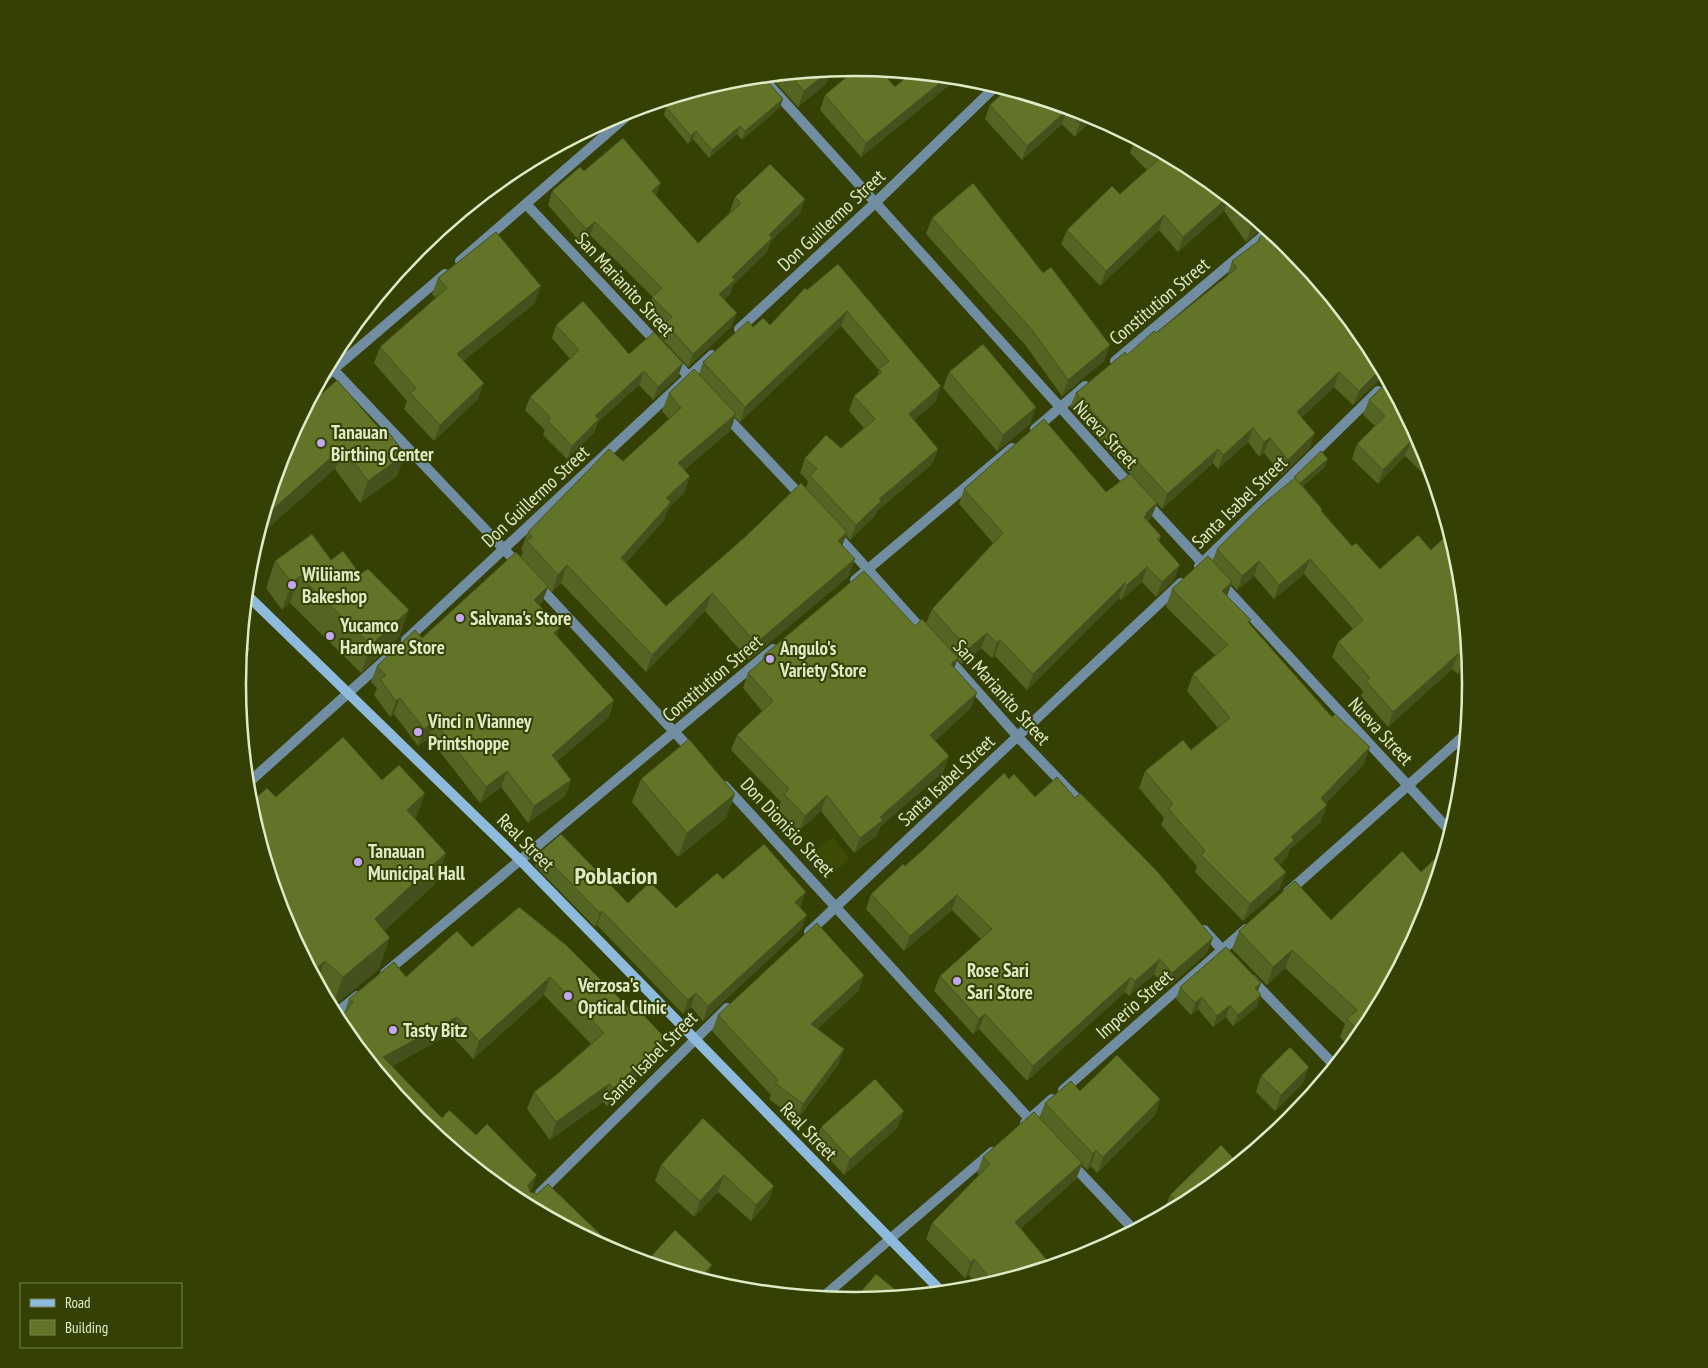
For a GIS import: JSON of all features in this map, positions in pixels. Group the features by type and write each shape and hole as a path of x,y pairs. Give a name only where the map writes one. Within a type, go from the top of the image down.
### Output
{"main road":[{"name":"Real Street","path":"252,600 521,861 936,1286"}],"street":[{"name":"Nueva Street","path":"767,82 1059,408 1445,825"},
{"name":"Don Guillermo Street","path":"732,336 990,92"},
{"path":"341,358 526,204 617,125"},
{"name":"San Marianito Street","path":"526,204 702,391"},
{"name":"Constitution Street","path":"846,587 1264,235"},
{"name":"Don Guillermo Street","path":"254,778 395,651 717,350"},
{"path":"334,370 702,761"},
{"name":"Santa Isabel Street","path":"801,939 1018,738 1202,563 1383,386"},
{"path":"715,405 808,505"},
{"name":"San Marianito Street","path":"828,526 1018,738 1093,815"},
{"name":"Constitution Street","path":"379,977 521,861 781,643"},
{"path":"1282,897 1459,741"},
{"name":"Don Dionisio Street","path":"716,776 1043,1133"},
{"path":"1195,921 1330,1062"},
{"name":"Imperio Street","path":"1015,1132 1252,924"},
{"path":"341,1009 364,990"},
{"name":"Santa Isabel Street","path":"535,1198 694,1038 737,999"},
{"path":"831,1291 1000,1144"},
{"path":"1062,1154 1130,1225"}],"shaded area":[{"path":"833,837 850,859 827,877 810,855"}],"building":[{"path":"847,76 887,78 895,87 904,79 940,82 866,143 825,95"},
{"path":"820,78 804,91 794,80"},
{"path":"768,82 783,99 745,131 740,126 712,150 696,131 691,136 666,107 697,97"},
{"path":"1001,95 1063,114 1027,146 990,105"},
{"path":"623,138 661,183 652,191 698,243 741,203 735,197 770,164 805,199 769,235 772,238 732,277 735,280 719,294 737,313 693,354 665,323 672,317 652,297 662,288 595,222 586,229 552,191 580,167 584,171"},
{"path":"1154,156 1192,179 1223,201 1183,237 1164,215 1106,271 1067,230 1112,186 1120,194 1158,160"},
{"path":"973,183 1043,273 1051,267 1110,345 1068,380 1032,330 932,218"},
{"path":"496,232 541,286 457,354 484,383 440,425 410,393 416,388 380,347 447,288 438,278"},
{"path":"1263,234 1311,283 1359,346 1376,374 1359,391 1339,372 1297,412 1315,433 1288,460 1270,438 1264,442 1253,428 1223,455 1218,449 1167,494 1076,393 1125,352 1127,355 1154,331 1156,333 1237,268 1232,261 1260,240 1259,238"},
{"path":"838,264 941,386 909,414 938,449 879,499 881,501 856,525 810,476 817,469 805,458 826,435 841,448 875,419 854,396 882,372 879,369 889,361 847,311 745,407 703,362 748,321 753,327 763,318 770,325 805,288 807,290"},
{"path":"583,301 629,354 654,332 683,363 658,387 644,371 595,416 599,419 572,446 548,421 551,418 530,397 579,350 556,325"},
{"path":"983,344 1036,407 1003,435 949,372"},
{"path":"694,369 736,414 678,463 690,476 666,498 671,502 621,558 666,606 745,537 801,483 847,532 838,541 855,559 756,643 712,593 652,655 567,565 558,575 527,541 532,537 528,532 609,449 623,461 681,408 669,393"},
{"path":"337,380 385,435 389,433 405,454 368,481 343,447 273,510 293,451 319,396"},
{"path":"1383,386 1411,441 1383,470 1357,444 1385,416 1369,400"},
{"path":"1044,419 1106,492 1130,474 1157,503 1144,517 1161,536 1157,539 1180,565 1162,582 1147,567 1127,585 1125,583 1033,674 1000,640 997,643 987,633 968,649 932,609 1003,533 964,489"},
{"path":"1321,451 1328,459 1300,483 1294,477"},
{"path":"1295,478 1352,546 1356,543 1380,569 1418,535 1431,550 1444,538 1457,605 1461,657 1458,654 1393,712 1366,681 1370,678 1338,642 1363,620 1310,559 1279,585 1259,561 1242,576 1217,549 1263,504"},
{"path":"312,534 331,560 343,551 360,574 368,569 409,610 371,645 300,576 292,583 275,561"},
{"path":"516,552 548,586 534,600 560,627 554,633 614,700 552,755 571,780 534,806 507,771 486,787 434,721 424,729 400,698 396,701 380,679 386,675 377,666 415,630 422,638"},
{"path":"1208,556 1232,582 1222,591 1251,620 1248,622 1332,717 1335,714 1370,747 1321,798 1327,805 1291,837 1294,840 1274,859 1286,872 1250,904 1201,855 1205,851 1168,808 1173,804 1145,771 1183,740 1191,750 1230,718 1193,674 1228,645 1172,589"},
{"path":"864,571 915,626 922,619 958,658 951,664 977,693 930,735 949,756 880,817 883,820 860,838 827,795 805,816 784,794 789,789 737,735 773,701 748,673 766,657 764,655"},
{"path":"343,737 382,780 399,765 425,793 407,810 446,853 375,919 390,938 343,977 325,961 317,968 293,917 267,841 257,797 267,788 276,797"},
{"path":"689,739 735,794 687,833 641,779"},
{"path":"1004,773 1009,779 1014,774 1035,797 1057,777 1075,798 1080,793 1156,870 1213,938 1172,973 1160,959 1135,981 1131,977 1033,1066 985,1014 979,1019 940,976 992,929 957,895 910,936 871,894 903,864 905,866 925,848"},
{"path":"561,834 628,903 650,882 676,908 717,873 723,879 764,844 806,892 795,902 807,915 708,1006 696,993 688,1000 602,911 600,913 540,852"},
{"path":"1402,851 1421,872 1436,858 1415,917 1399,953 1355,1028 1347,1019 1357,1010 1292,950 1273,967 1239,931 1295,881 1331,920"},
{"path":"519,907 566,945 634,1013 638,1009 665,1038 614,1088 609,1084 556,1122 534,1092 604,1033 550,977 479,1041 457,1017 383,1057 442,1118 449,1110 476,1135 487,1124 537,1175 528,1185 530,1192 537,1194 548,1184 602,1236 550,1210 516,1189 453,1141 397,1085 372,1054 344,1014 353,1002 349,999 394,962 406,977 457,931 472,947"},
{"path":"817,923 864,975 811,1024 844,1049 803,1104 775,1083 778,1080 718,1015"},
{"path":"1226,947 1261,983 1255,988 1261,995 1238,1015 1230,1005 1217,1016 1202,997 1195,1003 1180,987"},
{"path":"1290,1047 1309,1067 1281,1095 1261,1076"},
{"path":"1117,1055 1160,1099 1103,1157 1096,1150 1093,1154 1045,1103 1071,1081 1080,1091"},
{"path":"875,1079 904,1111 850,1159 821,1127"},
{"path":"1034,1112 1082,1163 1015,1222 1047,1260 988,1276 974,1259 971,1262 932,1223 990,1164 983,1157"},
{"path":"703,1118 774,1186 756,1205 724,1175 700,1201 661,1165"},
{"path":"1221,1145 1234,1158 1175,1200 1170,1195"},
{"path":"675,1230 712,1265 705,1273 651,1256"},
{"path":"876,1274 895,1290 894,1290 861,1292"}],"place":[{"name":"Tanauan Birthing Center","path":"321,443"},
{"name":"Wiliiams Bakeshop","path":"292,585"},
{"name":"Salvana's Store","path":"460,618"},
{"name":"Yucamco Hardware Store","path":"330,636"},
{"name":"Angulo's Variety Store","path":"770,659"},
{"name":"Vinci n Vianney Printshoppe","path":"418,732"},
{"name":"Tanauan Municipal Hall","path":"358,862"},
{"name":"Rose Sari Sari Store","path":"957,981"},
{"name":"Verzosa's Optical Clinic","path":"568,996"},
{"name":"Tasty Bitz","path":"393,1030"}],"district":[{"name":"Poblacion","path":"616,875"}]}
